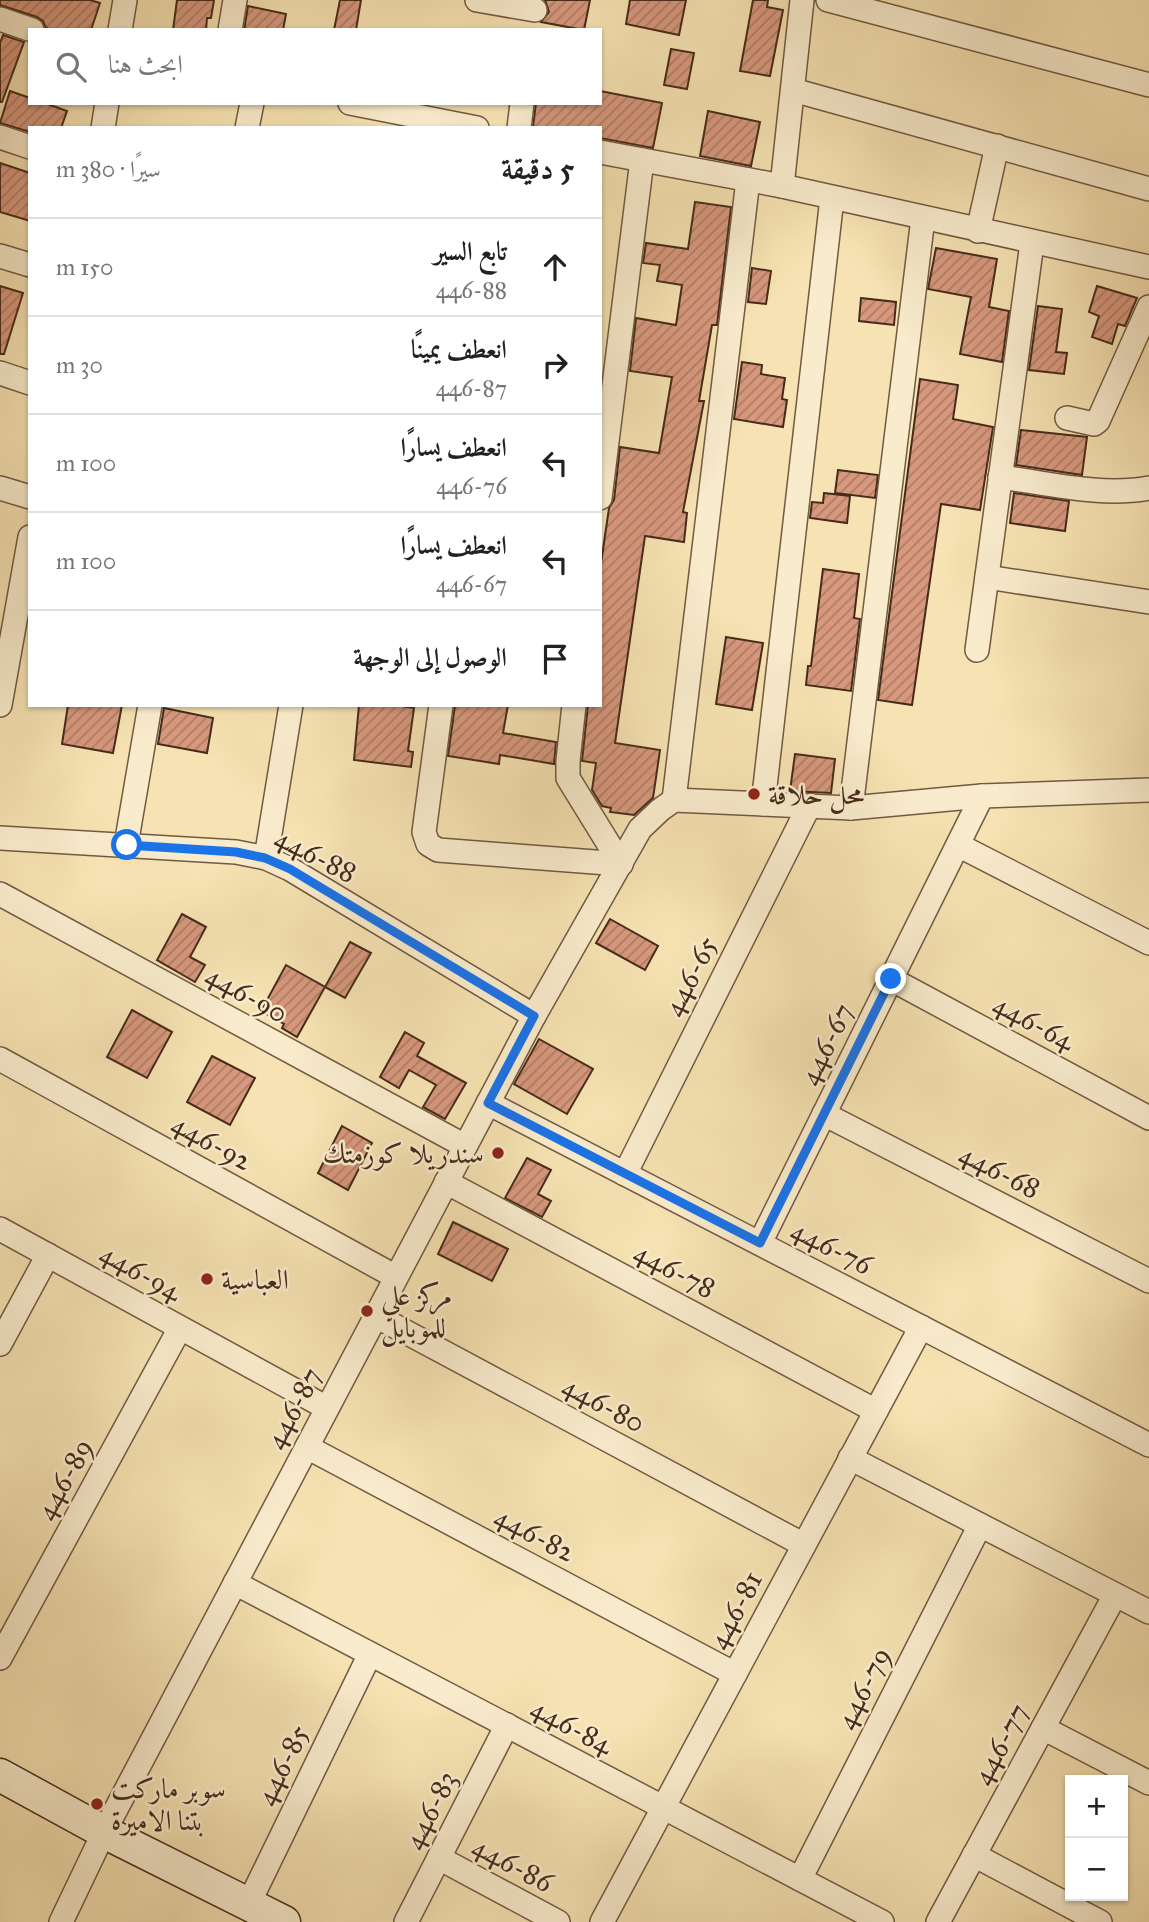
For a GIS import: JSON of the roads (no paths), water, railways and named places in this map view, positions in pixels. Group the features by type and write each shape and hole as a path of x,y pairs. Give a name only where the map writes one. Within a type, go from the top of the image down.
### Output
{"street":[{"path":"120,28 125,0"},
{"path":"229,28 235,0"},
{"path":"477,0 534,13"},
{"path":"782,186 802,0"},
{"path":"828,0 1149,85"},
{"path":"0,19 28,29"},
{"path":"793,90 1149,189"},
{"path":"103,126 107,105"},
{"path":"247,126 252,105"},
{"path":"355,105 390,120 455,126"},
{"path":"519,126 522,105"},
{"path":"0,137 28,146"},
{"path":"978,231 997,146"},
{"path":"602,152 782,186 1149,267"},
{"path":"602,482 642,160"},
{"path":"748,180 674,800 851,808 982,796 1149,790"},
{"path":"763,804 832,198"},
{"path":"851,808 923,218"},
{"path":"977,650 1032,243"},
{"path":"0,256 28,264"},
{"path":"1067,418 1094,424 1098,421 1149,307"},
{"path":"0,373 28,382"},
{"path":"1000,477 1103,490 1134,491 1149,488"},
{"path":"0,488 28,496"},
{"path":"0,705 8,617 28,544"},
{"path":"987,577 1149,602"},
{"path":"127,845 150,707"},
{"path":"265,858 291,707"},
{"path":"441,707 424,832 428,844 438,850 621,864"},
{"path":"575,707 568,778 621,864"},
{"name":"446-67","path":"760,1243 982,796"},
{"name":"446-87","path":"61,1922 104,1832 534,1016 640,830 674,800"},
{"name":"446-65","path":"625,1174 809,806"},
{"name":"446-88","path":"0,838 236,852 265,858 290,869 534,1016"},
{"path":"958,845 1149,943"},
{"name":"446-90","path":"0,894 465,1146"},
{"name":"446-64","path":"891,979 1149,1118"},
{"name":"446-92","path":"0,1059 396,1277"},
{"name":"446-76","path":"488,1103 1149,1444"},
{"name":"446-68","path":"824,1114 1149,1281"},
{"name":"446-78","path":"446,1182 876,1410"},
{"name":"446-94","path":"0,1229 327,1408"},
{"path":"0,1344 48,1255"},
{"name":"446-80","path":"376,1316 804,1545"},
{"name":"446-81","path":"602,1922 921,1326"},
{"name":"446-89","path":"0,1658 180,1328"},
{"name":"446-82","path":"307,1447 735,1674"},
{"path":"850,1458 1149,1612"},
{"name":"446-79","path":"800,1879 980,1525"},
{"name":"446-84","path":"235,1583 882,1922"},
{"name":"446-77","path":"937,1922 1115,1595"},
{"name":"446-85","path":"249,1903 370,1654"},
{"name":"446-83","path":"406,1922 507,1725"},
{"path":"1042,1728 1149,1783"},
{"path":"0,1775 104,1832 285,1922"},
{"path":"974,1855 1100,1922"},
{"name":"446-86","path":"439,1858 558,1922"}],"place":[{"name":"محل حلاقة","path":"754,794"},
{"name":"سندريلا كوزمتك","path":"498,1153"},
{"name":"العباسية","path":"207,1279"},
{"name":"مركز علي للموبايل","path":"367,1311"},
{"name":"سوبر ماركت بتنا الاميرة","path":"97,1804"}]}
